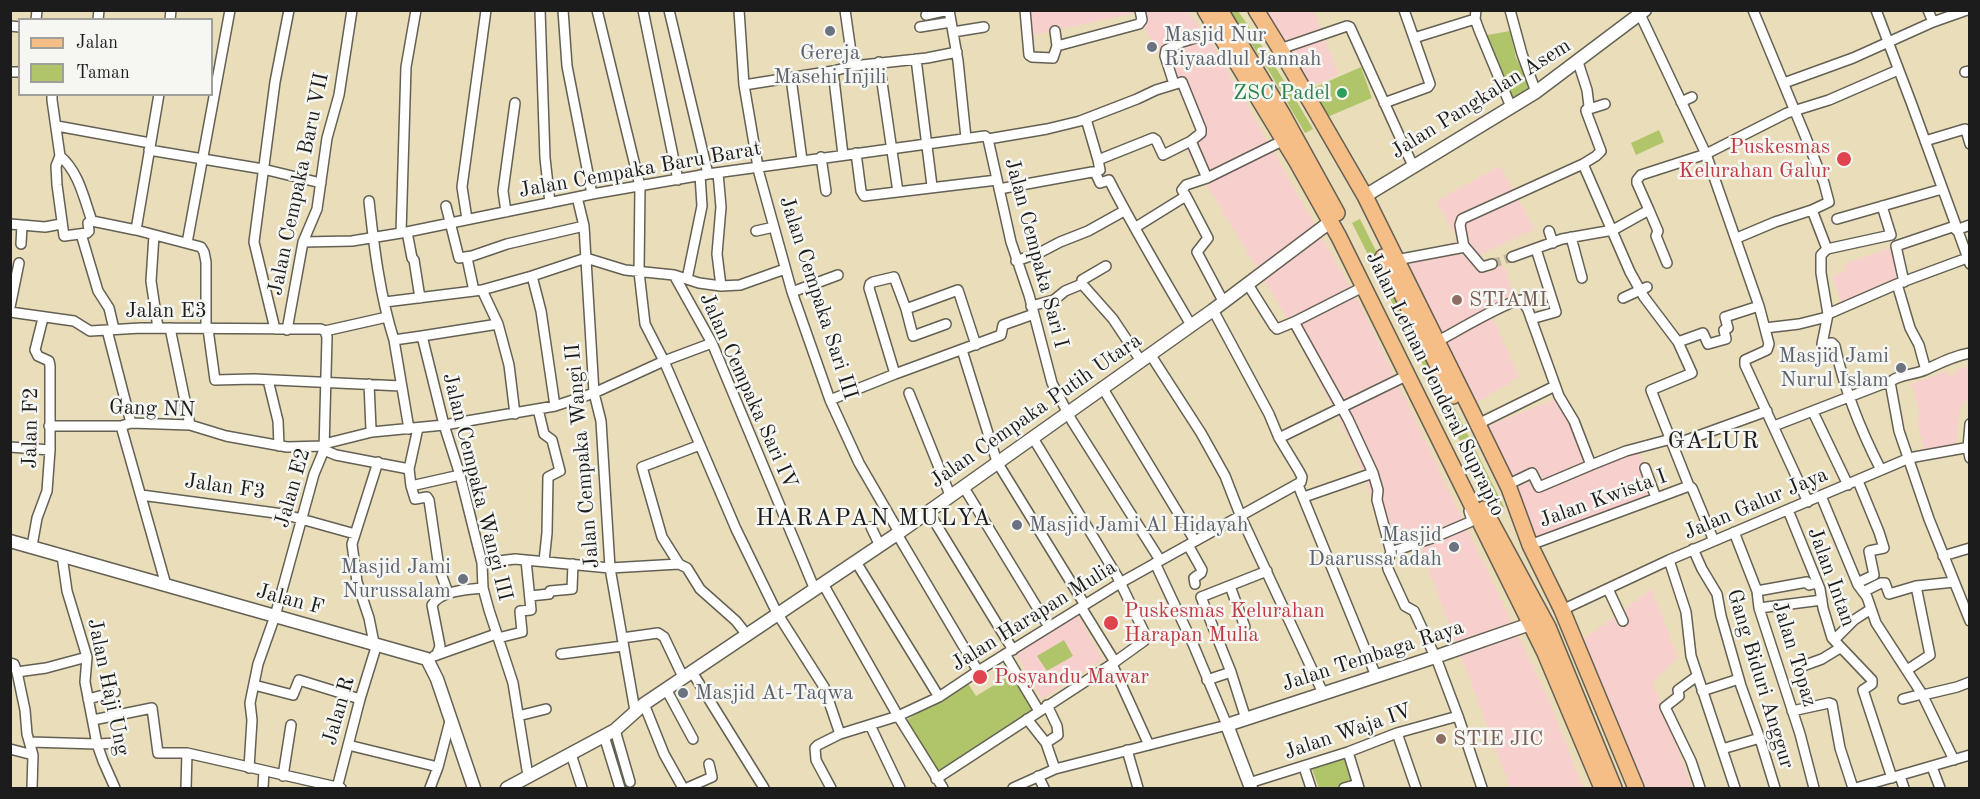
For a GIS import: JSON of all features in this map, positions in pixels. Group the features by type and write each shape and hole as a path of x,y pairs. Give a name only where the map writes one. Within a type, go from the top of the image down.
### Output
{"main road":[{"name":"Jalan Letnan Jenderal Suprapto","path":"1205,10 1284,140 1304,163 1330,222 1530,624 1565,698 1602,789"},
{"name":"Jalan Letnan Jenderal Suprapto","path":"1220,10 1304,163 1340,219 1472,484 1548,627 1614,789"},
{"name":"Jalan Letnan Jenderal Suprapto","path":"1246,10 1365,196 1438,341 1507,485 1519,513 1521,524 1562,610 1636,789"},
{"name":"Jalan Letnan Jenderal Suprapto","path":"1256,10 1280,49 1513,516 1521,524"}],"street":[{"path":"187,243 230,10"},
{"path":"275,329 254,242 276,82 289,10"},
{"name":"Jalan Cempaka Baru VII","path":"287,330 303,242 317,209 327,138 339,95 352,10"},
{"path":"416,10 406,67 404,232 414,260 420,298"},
{"path":"467,219 462,187 486,10"},
{"path":"540,10 545,158 550,203"},
{"path":"563,10 567,66 592,194"},
{"path":"597,10 640,186 639,272 643,318 648,333 664,361 736,529 777,613 824,687 840,734"},
{"path":"643,10 678,180"},
{"path":"669,10 709,174 721,207 717,254 721,286"},
{"name":"Jalan Cempaka Sari III","path":"739,10 744,85 758,168 792,292 830,400 859,463 978,670"},
{"path":"845,10 853,66"},
{"path":"926,15 948,10 957,52 966,138"},
{"path":"1025,10 1029,55 1055,57 1057,46 1054,31"},
{"path":"1057,46 1139,24 1142,20 1140,10"},
{"path":"1384,103 1429,86 1404,10"},
{"path":"1510,10 1522,54 1536,92"},
{"path":"1737,238 1828,202 1824,183 1753,10"},
{"path":"1765,328 1828,316 1901,283 1968,261 1876,10"},
{"path":"1928,10 1933,22"},
{"path":"1784,83 1853,58 1933,22 1966,10"},
{"path":"1641,12 1706,154 1737,238 1759,306 1769,348 1745,360 1744,365 1808,502"},
{"name":"Jalan Pangkalan Asem","path":"1365,196 1536,92 1641,12"},
{"path":"1414,38 1476,15 1511,107"},
{"path":"920,27 951,22"},
{"path":"1280,49 1348,26 1413,166"},
{"path":"953,32 984,27"},
{"path":"1098,160 1153,138 1162,155 1191,141 1202,131 1165,56 1166,50 1182,42 1218,31"},
{"path":"744,85 853,66 957,52"},
{"path":"916,59 932,186"},
{"path":"879,62 898,192"},
{"path":"1578,62 1587,90 1589,106 1586,110"},
{"path":"1667,263 1656,236 1658,231 1637,183 1638,178 1706,154 1795,111 1829,100 1898,70"},
{"path":"833,71 843,155"},
{"path":"791,78 802,160"},
{"name":"Jalan Cempaka Baru Barat","path":"303,242 341,242 404,232 592,194 709,174 821,157 1054,128 1086,119 1179,84"},
{"path":"52,96 60,156 56,166 65,236 87,233 88,223 92,221"},
{"path":"136,230 159,96"},
{"path":"1681,102 1692,97"},
{"path":"506,212 503,191 514,103"},
{"path":"1586,110 1605,104"},
{"path":"1492,264 1482,267 1464,247 1460,225 1462,219 1596,156 1601,151 1586,110"},
{"path":"856,153 863,195 866,196 932,186 998,184 1095,172 1100,170 1086,119"},
{"path":"57,126 321,183"},
{"path":"1925,141 1968,131 1970,144"},
{"name":"Jalan Cempaka Sari I","path":"987,138 1016,261 1033,310 1048,372 1067,412 1157,562 1227,725"},
{"path":"1223,301 1197,252 1208,238 1182,190 1183,187 1207,178 1284,140"},
{"path":"1191,141 1207,178"},
{"path":"60,156 69,164 92,221"},
{"path":"821,157 826,191"},
{"path":"1583,164 1630,272 1678,342 1692,373 1652,388 1651,391 1714,541"},
{"path":"1095,172 1100,183 1107,180 1191,325"},
{"path":"687,279 709,174"},
{"path":"1837,219 1942,189"},
{"path":"1136,227 1186,196"},
{"name":"Jalan Cempaka Wangi II","path":"577,197 584,225 594,393 601,421 610,567 623,642 640,708 685,789"},
{"path":"369,201 387,317 394,340 401,386 414,428 409,469 411,486 415,499 427,497 429,500 439,568 448,593"},
{"path":"446,206 449,222 463,258 498,324 509,365 515,414"},
{"path":"1881,470 1863,432 1835,346 1822,344 1828,316 1821,273 1821,255 1827,249 1891,235 1882,206"},
{"path":"1512,257 1571,237 1613,230 1649,210"},
{"path":"1812,210 1827,249"},
{"path":"1016,261 1040,253 1088,231 1124,211"},
{"path":"92,221 198,246 204,252 207,329 214,380 327,381 401,386"},
{"name":"Jalan Cempaka Putih Utara","path":"522,782 609,733 666,689 880,546 1213,310 1330,222"},
{"path":"10,224 45,228 62,224"},
{"path":"21,244 22,225"},
{"path":"463,258 544,234 584,225"},
{"path":"1924,370 1919,345 1910,328 1896,246 1970,225"},
{"path":"756,231 774,227"},
{"path":"1549,231 1553,243"},
{"path":"81,234 98,291 109,308 126,424 141,495 166,585"},
{"path":"154,235 151,281 158,328"},
{"path":"1571,237 1582,278"},
{"path":"1396,260 1464,247"},
{"path":"1531,319 1556,312 1536,249"},
{"path":"385,302 478,290 532,276 586,258 639,272 674,275 699,283 721,286 740,285 785,269"},
{"path":"10,307 19,263"},
{"path":"830,400 1001,335 1003,325 1082,284 1082,280 1106,266"},
{"path":"792,292 838,274"},
{"name":"Jalan Cempaka Sari IV","path":"674,275 712,343 819,587 943,789"},
{"path":"532,276 541,311 555,406"},
{"path":"895,374 869,288 870,284 894,277 914,336 946,324"},
{"path":"1247,283 1277,329 1363,287"},
{"path":"1082,284 1145,358 1201,433 1225,476 1241,517 1323,693"},
{"path":"1623,298 1643,288"},
{"path":"906,309 958,290 976,345"},
{"path":"1438,341 1518,300 1523,302 1559,396 1574,421 1591,465"},
{"path":"1678,342 1703,333 1708,344 1725,339 1724,330 1728,328 1725,317 1759,306"},
{"path":"1213,310 1269,414 1279,438 1302,477 1298,485 1376,676"},
{"name":"Jalan E3","path":"10,312 74,321 90,331 170,328 321,329 325,331 387,317"},
{"name":"Jalan F2","path":"32,546 37,518 48,491 50,450 50,366 49,361 38,356 34,350 43,318"},
{"path":"1294,322 1358,439 1373,473 1378,490 1377,500 1391,552 1387,563 1388,569 1405,606 1414,611 1435,657 1458,716 1482,789"},
{"path":"394,340 498,324"},
{"path":"170,328 190,425"},
{"name":"Jalan E2","path":"249,768 252,720 250,704 258,664 275,616 314,474 324,447 327,381 325,331"},
{"name":"Jalan Cempaka Wangi III","path":"422,336 482,563 483,588 513,683 518,716 522,782"},
{"path":"324,447 372,432 444,425 555,406 594,393 664,361 712,343"},
{"path":"962,350 997,462 1083,606 1113,663 1149,745"},
{"path":"1774,426 1885,382 1924,370 1941,361 1970,353"},
{"path":"1279,438 1408,375"},
{"path":"268,380 278,421 279,446"},
{"path":"1890,382 1898,427 1943,556 1970,621"},
{"path":"369,384 372,432"},
{"path":"1478,424 1555,386"},
{"path":"1102,387 1192,543 1202,570 1194,578 1196,584"},
{"path":"909,393 950,495"},
{"path":"538,409 544,434 552,440 560,471 548,477 544,561"},
{"path":"1507,485 1532,473 1539,487 1626,451 1672,442 1767,411"},
{"path":"1813,411 1848,485"},
{"path":"1970,424 1970,459"},
{"name":"Gang NN","path":"49,426 190,425 226,436 279,446 324,447"},
{"path":"936,779 1113,663 1144,640 1146,636 1120,583 1033,438"},
{"path":"679,564 662,537 642,467 700,445"},
{"path":"10,447 50,450"},
{"path":"324,447 336,455 409,469"},
{"name":"Jalan Galur Jaya","path":"1562,610 1693,549 1909,458 1969,447"},
{"path":"375,644 357,582 352,544 378,462"},
{"path":"1645,468 1656,498"},
{"path":"1304,497 1373,473"},
{"path":"411,486 460,475"},
{"path":"1858,481 1884,548 1869,550 1874,575 1860,587"},
{"name":"Jalan Harapan Mulia","path":"831,789 816,760 814,751 818,745 840,734 898,716 939,697 978,670 1120,583 1298,485"},
{"path":"963,486 1049,627"},
{"name":"Jalan Kwista I","path":"1530,545 1689,486"},
{"name":"Jalan F3","path":"141,495 258,510 355,534"},
{"path":"1821,496 1876,623 1923,695 1954,760"},
{"path":"1391,552 1435,537 1471,521 1470,503"},
{"name":"Jalan Intan","path":"1788,510 1817,582 1829,630 1837,644 1872,680 1872,684 1863,690 1896,777"},
{"path":"928,512 1009,652 1043,708 1057,726 1058,735 1046,743"},
{"path":"871,526 880,546"},
{"name":"Jalan Topaz","path":"1734,532 1757,591 1759,608 1814,789"},
{"name":"Jalan F","path":"10,541 375,644 432,657"},
{"path":"1943,556 1970,548"},
{"name":"Gang Biduri Anggur","path":"1693,549 1717,594 1739,679 1775,789"},
{"name":"Jalan Haji Ung","path":"62,556 67,591 87,657 85,682 97,744 116,789"},
{"path":"482,563 515,559 610,567 679,564 687,568 700,589 736,621 747,635"},
{"path":"432,657 497,636 522,632 520,611 531,610 526,560"},
{"path":"1669,560 1686,608 1690,652 1697,676 1736,789"},
{"path":"856,562 939,697"},
{"path":"530,596 549,594 549,591 572,589 573,564"},
{"path":"1245,719 1231,672 1201,597 1267,571"},
{"path":"1757,591 1817,582"},
{"path":"1860,587 1881,582 1885,584 1889,594 1916,586 1954,582"},
{"path":"1230,586 1245,627"},
{"path":"1907,670 1930,655 1916,586"},
{"path":"474,789 437,679 432,657 440,646 432,605 435,600 448,593 483,588"},
{"path":"1608,589 1623,621"},
{"path":"1759,608 1822,600"},
{"path":"1800,667 1822,659 1837,644 1854,620 1871,609"},
{"name":"Jalan Tembaga Raya","path":"1227,725 1530,624"},
{"path":"561,654 658,633 662,635 764,789"},
{"name":"Jalan R","path":"339,788 375,644"},
{"path":"17,672 35,668 45,669 87,657"},
{"path":"10,663 14,664 17,672 25,710 27,734 33,755 32,789"},
{"path":"1208,680 1231,672"},
{"path":"1697,676 1678,690 1679,696 1665,707 1691,761 1700,789"},
{"path":"1702,691 1739,679"},
{"path":"254,685 293,695 299,680 360,699"},
{"path":"1903,699 1970,682"},
{"path":"666,689 693,739"},
{"path":"88,699 115,692"},
{"path":"1792,711 1832,704 1840,748 1855,789 1970,755"},
{"path":"93,720 152,708 158,753 186,753 339,788"},
{"path":"518,716 546,709"},
{"name":"Jalan Waja IV","path":"1250,786 1397,733 1458,716"},
{"path":"1027,719 1046,743 1055,769"},
{"path":"430,789 450,721"},
{"path":"283,776 291,725"},
{"path":"870,725 900,789"},
{"path":"1013,789 1055,769 1227,725 1250,786"},
{"path":"609,733 630,782"},
{"path":"609,733 620,788"},
{"path":"1397,733 1416,789"},
{"path":"1722,749 1760,738"},
{"path":"30,742 119,743"},
{"path":"348,745 438,767"},
{"path":"10,749 33,755"},
{"path":"1127,750 1138,789"},
{"path":"1344,789 1359,786 1347,752"},
{"path":"186,753 186,789"},
{"path":"571,754 582,789"},
{"path":"685,789 712,777 710,764"},
{"path":"1304,767 1311,789"},
{"path":"1932,767 1940,789"},
{"path":"263,789 264,771"},
{"path":"1038,776 1044,789"},
{"path":"1896,777 1904,789"},
{"path":"507,789 522,782"}],"shaded area":[{"path":"1025,11 1187,11 1211,41 1361,306 1549,700 1583,788 1510,788 1417,538 1391,554 1355,451 1281,308 1186,151 1204,133 1136,13 1029,36"},
{"path":"1256,11 1314,11 1339,75 1304,89"},
{"path":"1500,166 1535,229 1476,257 1488,273 1503,264 1517,301 1492,315 1519,377 1470,407 1394,256 1459,242 1436,201"},
{"path":"1890,248 1900,282 1841,302 1832,276 1846,271 1844,264"},
{"path":"1969,366 1969,395 1959,412 1956,448 1924,451 1918,426 1919,409 1911,384 1946,371 1948,376"},
{"path":"1558,398 1592,466 1637,446 1656,496 1530,545 1480,429"},
{"path":"1652,589 1678,658 1653,682 1692,788 1636,788 1576,644"},
{"path":"1078,615 1103,660 1042,699 1016,654"}],"green space":[{"path":"1230,11 1238,11 1277,69 1313,129 1305,133 1269,71"},
{"path":"1510,31 1516,58 1531,87 1511,99 1482,36"},
{"name":"ZSC Padel","path":"1361,67 1372,98 1325,118 1311,89"},
{"path":"1659,130 1664,142 1636,155 1631,143"},
{"path":"1360,219 1504,507 1494,511 1352,223"},
{"path":"1064,640 1073,656 1047,671 1037,656"},
{"path":"1014,673 1036,711 936,774 905,721 967,682 976,696"},
{"path":"1344,758 1353,782 1334,788 1319,788 1312,769"}],"tunnel":[{"path":"1492,264 1512,257"}],"place":[{"name":"Gereja Masehi Injili","path":"830,31"},
{"name":"Masjid Nur Riyaadlul Jannah","path":"1152,47"},
{"name":"ZSC Padel","path":"1342,93"},
{"name":"Puskesmas Kelurahan Galur","path":"1844,159"},
{"name":"STIAMI","path":"1457,300"},
{"name":"Masjid Jami Nurul Islam","path":"1901,368"},
{"name":"Masjid Jami Al Hidayah","path":"1017,525"},
{"name":"Masjid Daarussa'adah","path":"1454,547"},
{"name":"Masjid Jami Nurussalam","path":"463,579"},
{"name":"Puskesmas Kelurahan Harapan Mulia","path":"1111,623"},
{"name":"Posyandu Mawar","path":"980,677"},
{"name":"Masjid At-Taqwa","path":"683,693"},
{"name":"STIE JIC","path":"1441,739"}],"district":[{"name":"GALUR","path":"1714,442"},
{"name":"HARAPAN MULYA","path":"874,519"}]}
